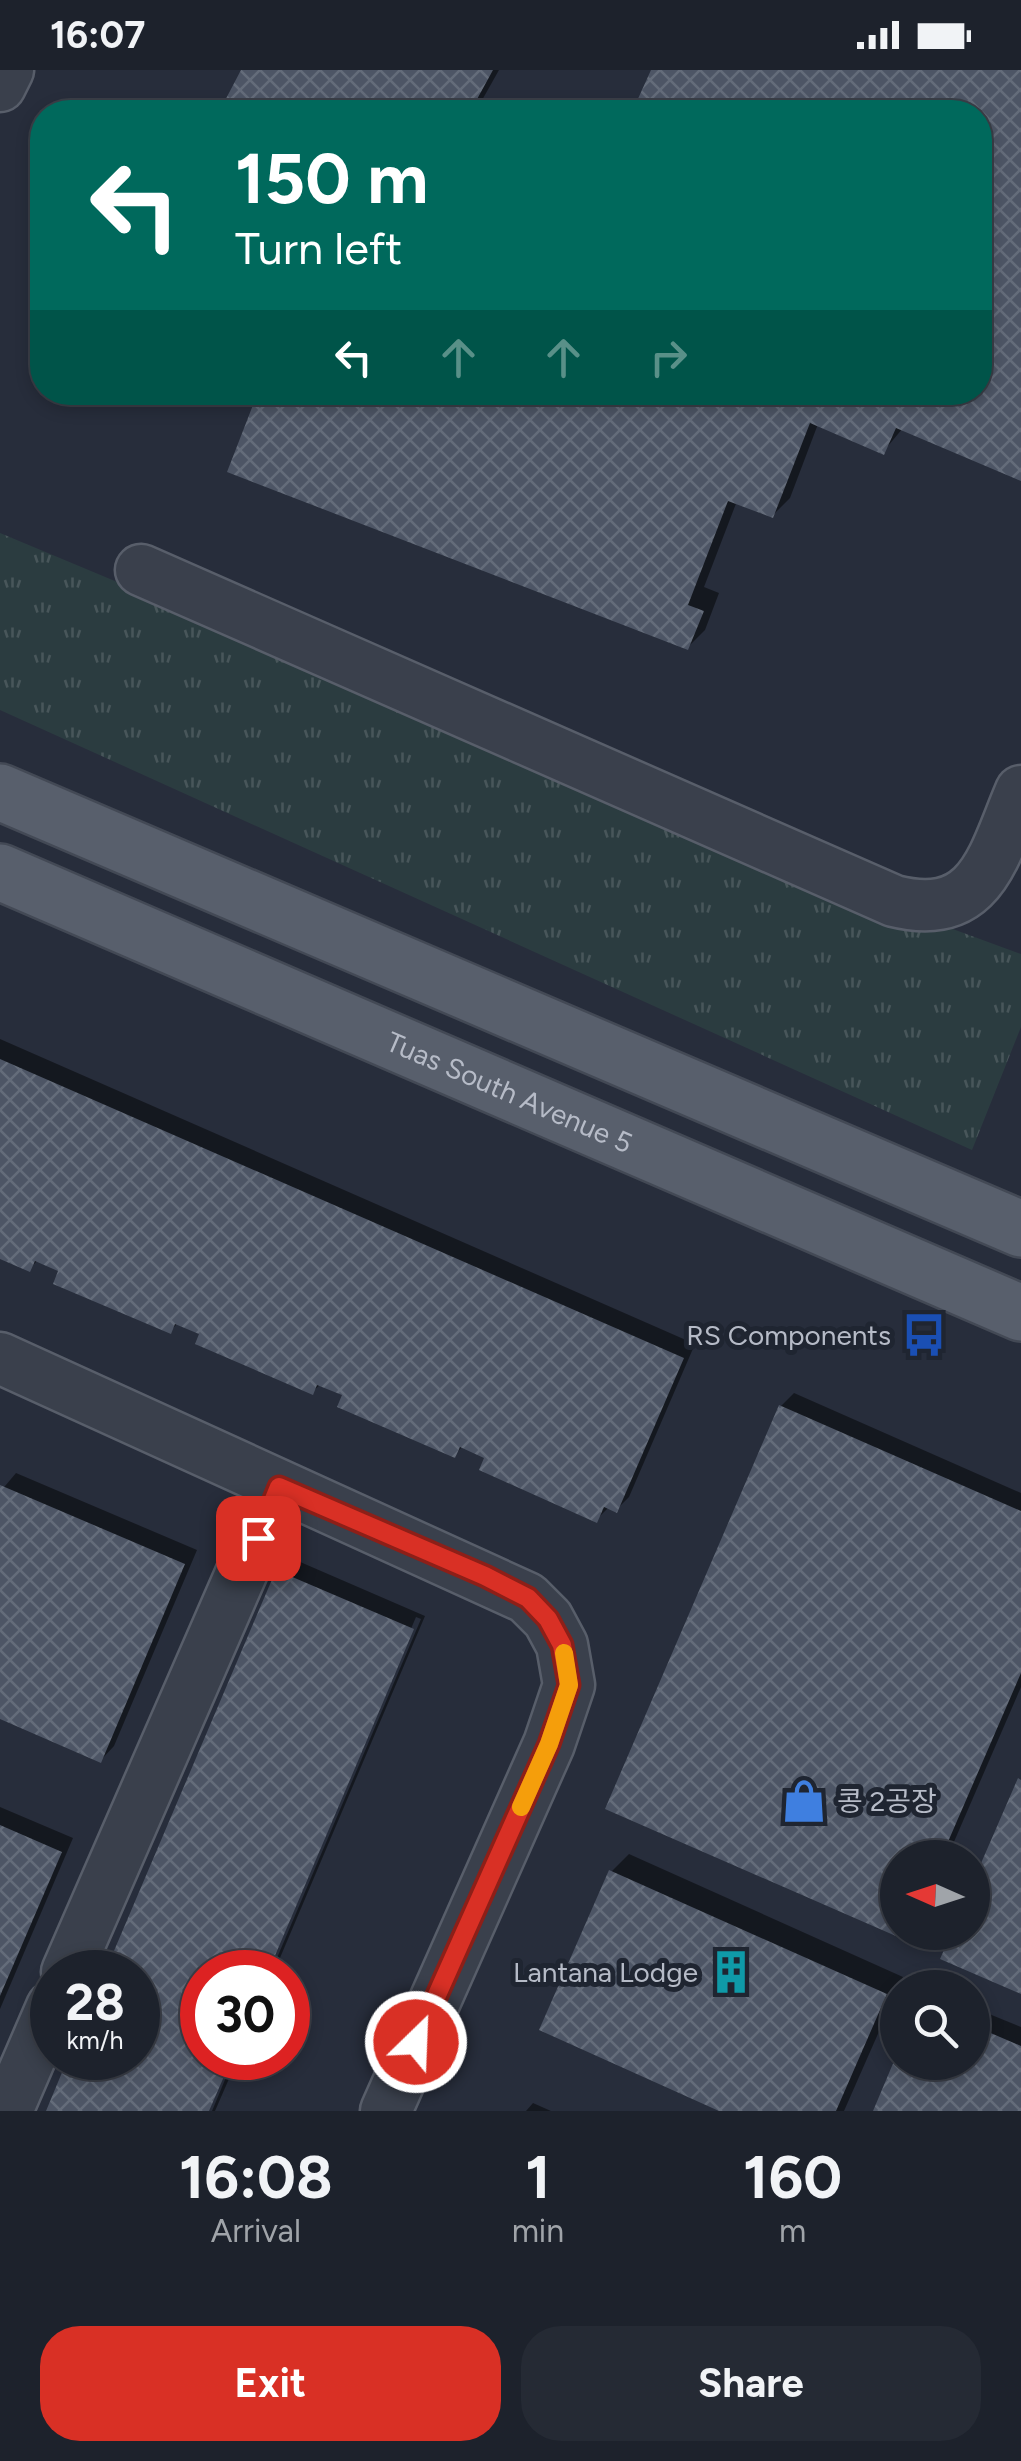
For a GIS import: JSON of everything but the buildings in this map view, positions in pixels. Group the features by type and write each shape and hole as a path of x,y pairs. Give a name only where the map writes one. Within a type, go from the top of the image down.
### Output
{"main road":[{"path":"0,792 1021,1230"},
{"name":"Tuas South Avenue 5","path":"0,872 1021,1313"}],"street":[{"path":"0,86 8,70"},
{"path":"141,570 894,901 918,907 944,904 969,894 987,868 1021,791"},
{"path":"0,1358 279,1487 485,1576 528,1598 548,1619 562,1645 569,1685 549,1744 386,2111"},
{"path":"78,1950 279,1487"},
{"path":"7,2111 30,2058"}],"green space":[{"path":"0,533 901,910 1021,954 1021,1027 972,1150 0,710"}],"slow traffic":[{"path":"521,1807 569,1685 564,1653"}],"place":[{"name":"RS Components","path":"924,1335"},
{"name":"콩 2공장","path":"804,1801"},
{"name":"Lantana Lodge","path":"731,1972"}],"route":[{"path":"258,1538 279,1487 528,1598 548,1619 562,1645 569,1685 549,1744 416,2042"}]}
